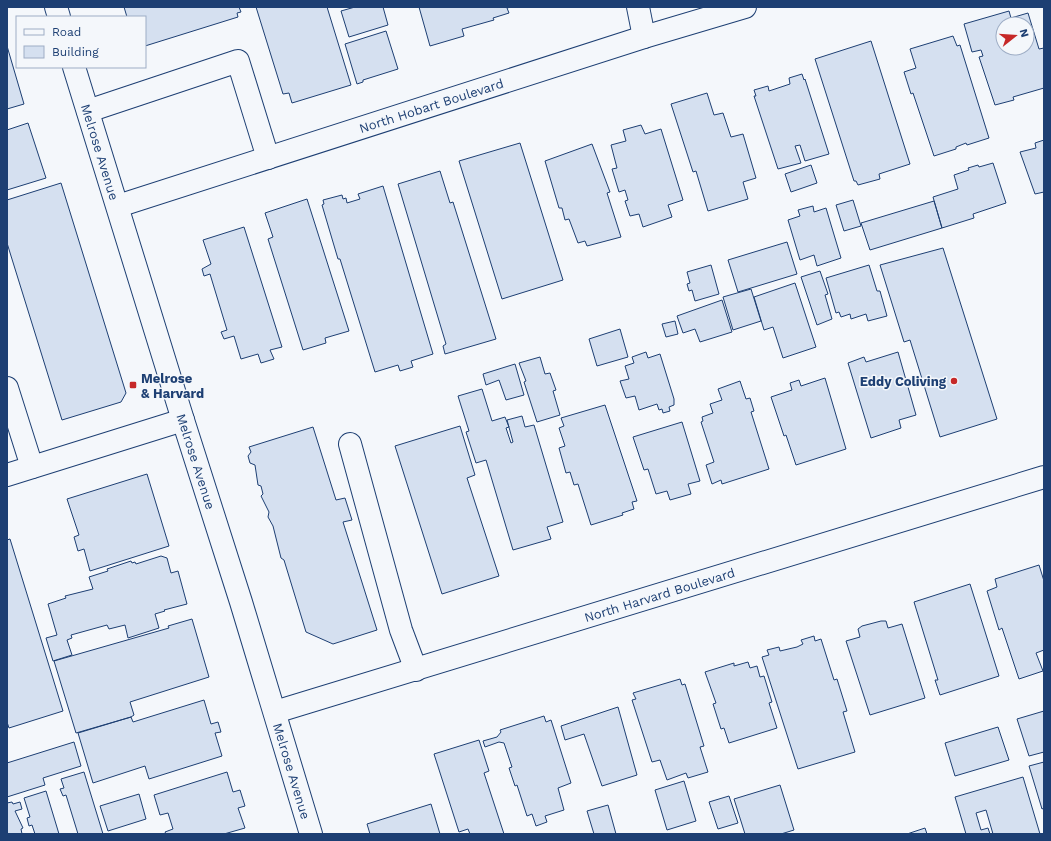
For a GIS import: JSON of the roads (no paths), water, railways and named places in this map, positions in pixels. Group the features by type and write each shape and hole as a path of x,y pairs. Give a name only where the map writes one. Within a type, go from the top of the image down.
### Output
{"street":[{"path":"638,7 644,38"},
{"name":"North Hobart Boulevard","path":"118,206 745,7"},
{"path":"88,111 238,61 268,158"},
{"name":"Melrose Avenue","path":"74,68 275,712 311,834"},
{"path":"7,388 32,467"},
{"path":"7,475 183,420"},
{"path":"350,444 401,630 416,670"},
{"name":"North Harvard Boulevard","path":"275,712 1044,477"}],"place":[{"name":"Eddy Coliving","path":"954,381"},
{"name":"Melrose & Harvard","path":"133,385"}]}
